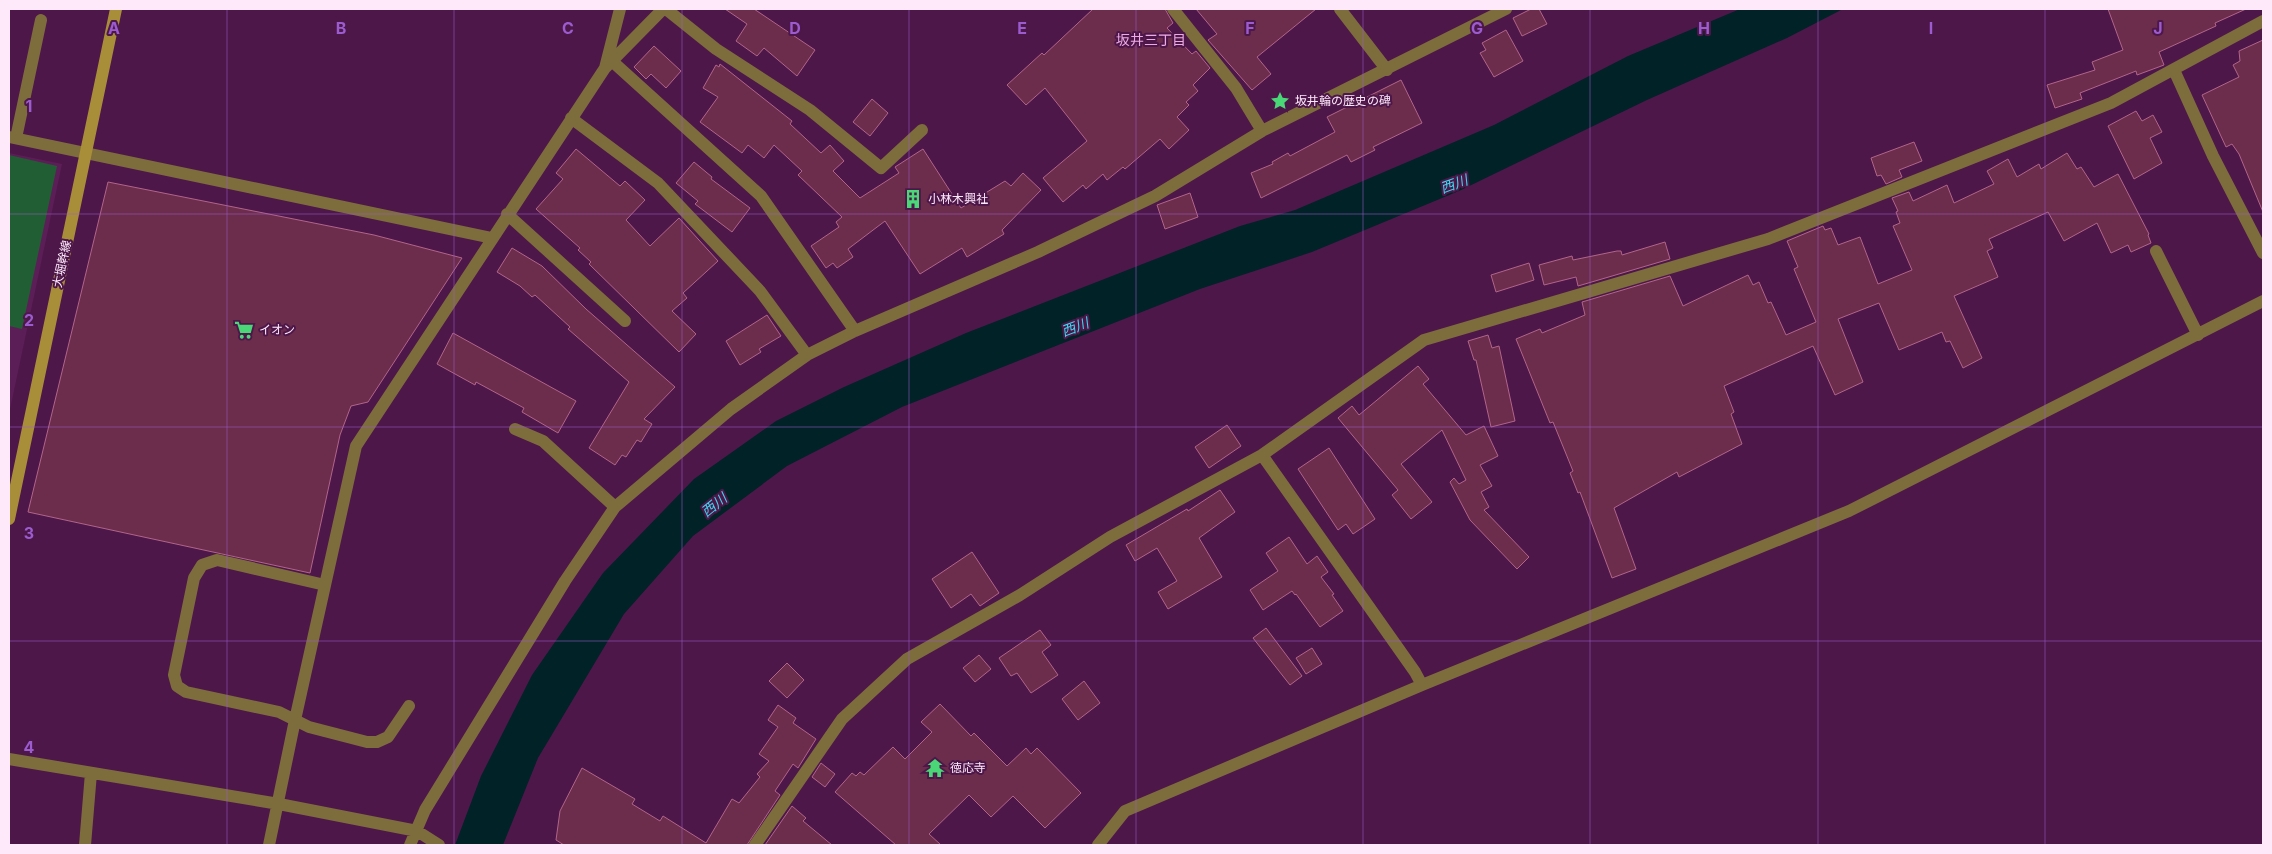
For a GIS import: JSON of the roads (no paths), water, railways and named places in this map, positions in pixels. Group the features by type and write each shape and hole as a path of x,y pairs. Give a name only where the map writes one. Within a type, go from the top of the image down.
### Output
{"street":[{"name":"大堀幹線","path":"9,519 116,9"},
{"path":"609,65 620,9"},
{"path":"269,845 279,804 294,720 356,446 507,214 609,65 664,9 716,49 810,110 881,168 922,130"},
{"path":"1173,9 1236,88 1262,131"},
{"path":"1340,9 1387,70"},
{"path":"410,845 425,810 565,581 615,507 731,409 808,355 855,331 1038,252 1155,196 1262,131 1506,9"},
{"path":"41,20 13,137 492,238"},
{"path":"755,845 842,719 907,660 1020,595 1110,537 1262,455 1424,340 1768,239 2111,103 2263,21"},
{"path":"609,65 761,196 855,331"},
{"path":"2174,70 2213,156 2263,253"},
{"path":"571,118 614,148 658,183 760,291 808,355"},
{"path":"507,214 625,322"},
{"path":"2156,251 2198,335"},
{"path":"1098,845 1126,811 1422,685 1849,511 2263,301"},
{"path":"515,429 543,441 615,507"},
{"path":"1262,455 1416,672 1422,685"},
{"path":"325,584 217,560 202,565 194,578 174,675 177,686 186,692 279,712 310,728 367,742 377,742 388,736 409,706"},
{"path":"9,759 279,804 417,831 440,845"},
{"path":"85,845 91,773"}],"water":[{"name":"西川","path":"1740,9 1843,9 1787,38 1647,100 1459,191 1312,252 1200,289 902,407 787,466 693,536 624,614 538,758 503,845 455,845 481,776 532,675 603,573 694,479 776,421 844,387 966,333 1240,226 1295,210 1494,125 1628,56"}],"place":[{"name":"坂井輪の歴史の碑","path":"1280,101"},
{"name":"小林木興社","path":"913,199"},
{"name":"イオン","path":"244,330"},
{"name":"徳応寺","path":"935,768"}],"district":[{"name":"坂井三丁目","path":"1151,40"}]}
